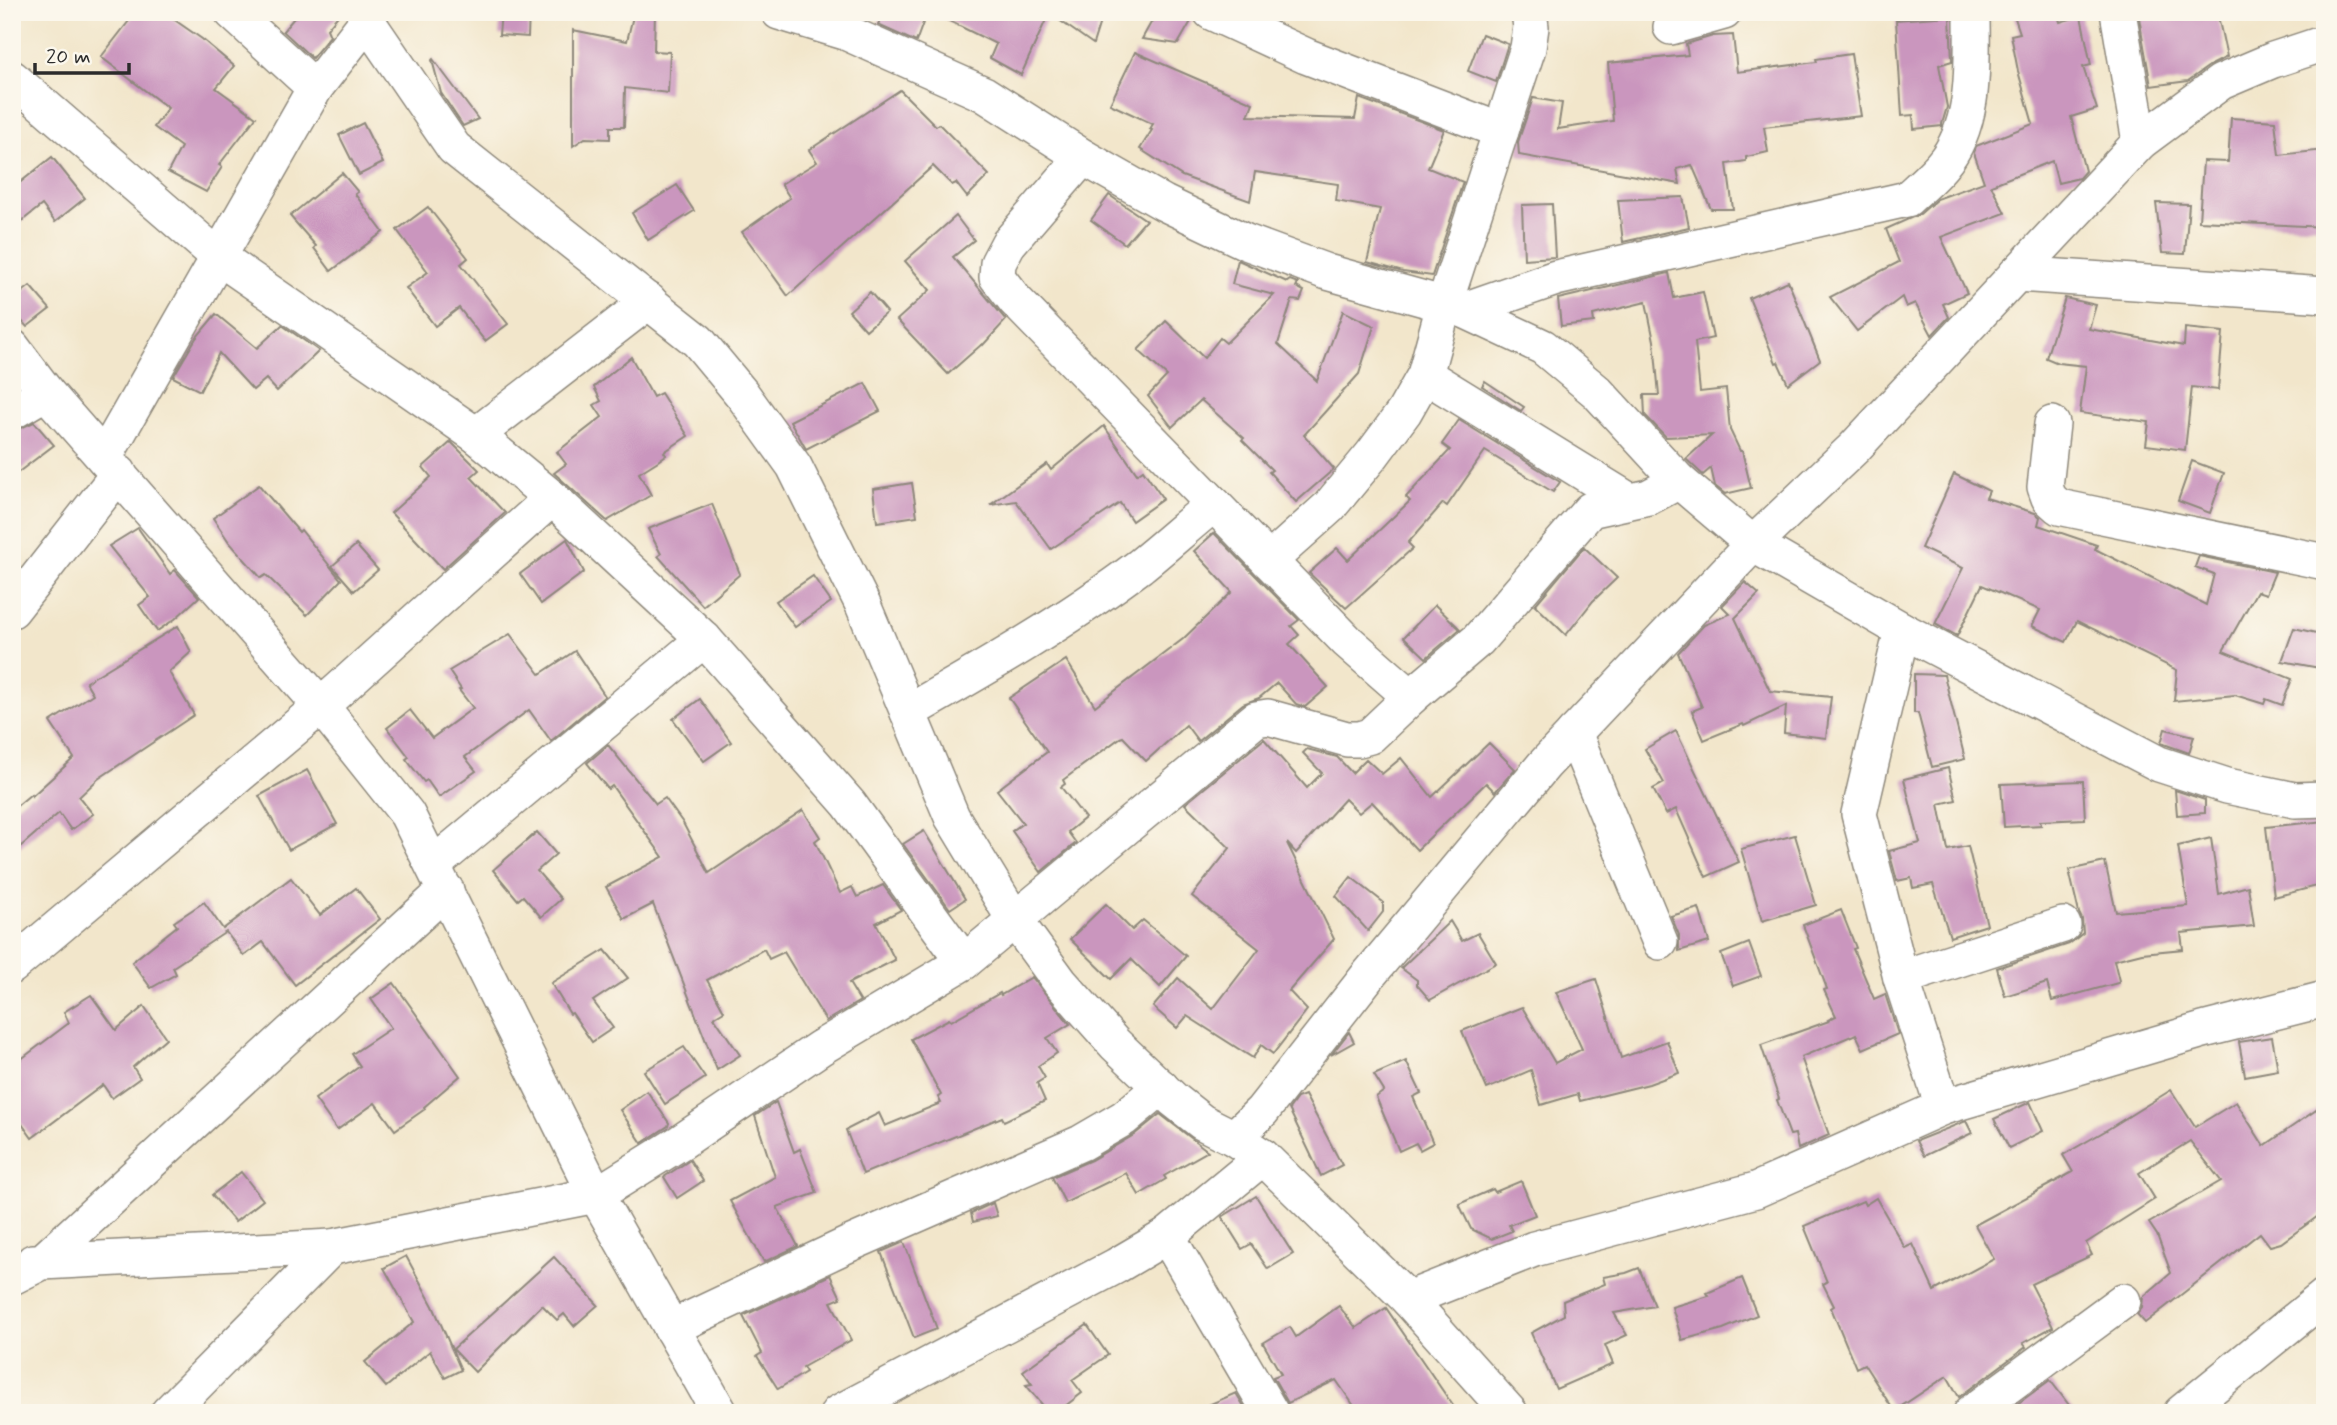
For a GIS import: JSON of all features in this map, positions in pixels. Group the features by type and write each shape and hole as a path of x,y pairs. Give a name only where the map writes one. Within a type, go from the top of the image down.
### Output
{"street":[{"path":"232,12 315,88"},
{"path":"779,12 849,22 984,93 1083,157 1164,204 1246,242 1328,272 1454,308 1543,347 1597,392 1679,481 1753,544 1902,630 2159,764 2227,786 2295,800 2325,799"},
{"path":"1269,561 1329,507 1404,412 1425,375 1454,308 1501,131 1528,48 1531,27 1529,12"},
{"path":"1671,27 1724,12"},
{"path":"1454,308 1556,278 1907,199 1944,163 1962,130 1972,80 1972,12"},
{"path":"2118,12 2140,142"},
{"path":"12,610 111,465 220,258 315,88 369,16 454,148 698,341 742,394 794,466 863,606 952,817 1014,919 1060,982 1115,1044 1161,1087 1202,1122 1263,1157 1408,1299 1510,1413"},
{"path":"1233,17 1306,56 1501,131"},
{"path":"1234,1138 1262,1111 1367,976 1535,775 1753,544 1854,448 2140,142 2221,82 2273,60 2325,43"},
{"path":"12,78 220,258 476,435 552,498 704,639 849,804 964,962"},
{"path":"1083,157 1008,244 998,263 997,277 1015,300 1347,641 1410,697"},
{"path":"2016,274 2325,295"},
{"path":"476,435 649,301"},
{"path":"12,347 46,393 321,706 407,814 596,1195 720,1413"},
{"path":"1425,375 1628,500"},
{"path":"12,412 46,393"},
{"path":"2052,424 2045,487 2049,498 2059,507 2325,562"},
{"path":"22,1267 332,1247 596,1195 681,1142 820,1048 964,962 1256,719 1268,717 1347,739 1370,736 1410,697 1478,640 1590,510 1649,497 1679,481"},
{"path":"12,966 321,706 552,498"},
{"path":"908,712 982,670 1061,620 1140,566 1214,504"},
{"path":"1902,630 1859,814 1901,978 1942,1107"},
{"path":"22,1267 440,878 704,639"},
{"path":"1574,733 1660,942"},
{"path":"1901,978 2063,925"},
{"path":"1408,1299 1534,1249 1756,1190 1942,1107 2203,1030 2325,999"},
{"path":"671,1328 847,1245 1081,1143 1125,1118 1161,1087"},
{"path":"838,1413 1116,1266 1167,1236 1263,1157"},
{"path":"1167,1236 1271,1413"},
{"path":"168,1413 332,1247"},
{"path":"2181,1413 2325,1296"},
{"path":"1971,1413 2123,1301"}],"building":[{"path":"136,12 163,12 202,39 234,66 216,88 256,117 219,165 222,167 206,192 168,172 181,147 154,127 168,108 101,57"},
{"path":"299,12 341,12 327,29 330,36 312,58 283,31"},
{"path":"501,12 529,12 528,37 499,35"},
{"path":"634,12 655,12 654,51 670,52 668,93 625,88 624,127 610,127 610,139 585,138 573,146 573,30 627,41"},
{"path":"883,12 927,12 916,42 878,25"},
{"path":"931,12 1103,12 1093,44 1049,13 1021,75 990,58 996,44"},
{"path":"1157,12 1191,12 1193,18 1178,44 1142,39"},
{"path":"2013,12 2057,12 2060,22 2081,16 2091,65 2083,67 2097,109 2071,117 2085,171 2079,178 2058,183 2052,161 1991,185 2005,213 1941,237 1967,293 1943,304 1949,317 1932,335 1915,303 1906,307 1902,297 1857,331 1830,297 1899,262 1886,229 1920,214 1937,199 1984,182 1974,153 1976,146 2033,124 2011,35 2020,33"},
{"path":"2138,12 2217,12 2227,57 2188,81 2151,86"},
{"path":"1950,16 1952,61 1939,65 1947,107 1942,126 1914,129 1913,115 1902,116 1896,20"},
{"path":"1482,34 1508,44 1496,82 1468,71"},
{"path":"1733,35 1737,72 1817,62 1816,59 1851,54 1861,116 1764,127 1768,152 1746,157 1746,161 1727,164 1733,209 1711,209 1692,165 1677,169 1680,184 1519,155 1518,142 1533,98 1562,103 1558,129 1613,121 1608,63 1688,55 1686,44 1713,36"},
{"path":"1135,52 1253,103 1248,116 1355,119 1359,98 1444,130 1428,168 1463,182 1432,276 1403,272 1367,262 1380,209 1336,201 1338,184 1255,172 1250,201 1182,176 1140,149 1153,124 1110,104"},
{"path":"433,59 478,119 463,126 441,93"},
{"path":"900,90 936,126 939,124 989,175 967,197 956,183 952,185 933,166 788,296 742,232 790,198 781,184 817,162 809,150"},
{"path":"2231,118 2275,121 2279,155 2325,150 2325,227 2199,221 2203,161 2228,162"},
{"path":"363,123 383,163 359,175 339,135"},
{"path":"52,157 85,198 55,222 42,205 12,229 12,189"},
{"path":"342,173 358,192 355,194 383,232 331,271 314,248 316,246 290,216"},
{"path":"677,185 694,211 648,240 632,213"},
{"path":"1109,195 1146,220 1125,244 1091,220"},
{"path":"1683,197 1689,227 1623,242 1618,200"},
{"path":"2156,203 2189,204 2185,254 2162,253"},
{"path":"1552,204 1555,257 1524,259 1522,205"},
{"path":"428,207 468,258 461,264 508,324 485,341 459,308 435,326 406,288 428,272 397,230"},
{"path":"956,216 974,240 953,257 1006,320 983,345 948,374 897,320 930,290 905,261"},
{"path":"1238,260 1287,282 1290,280 1298,283 1296,287 1304,291 1300,301 1292,300 1278,344 1317,381 1343,311 1374,326 1359,374 1304,435 1334,469 1296,502 1269,472 1272,470 1242,440 1244,438 1201,400 1172,427 1148,396 1167,376 1138,350 1166,321 1204,358 1220,338 1226,343 1274,295 1232,284"},
{"path":"1669,273 1674,298 1703,292 1713,338 1695,342 1700,392 1726,389 1730,430 1742,451 1751,488 1725,494 1715,486 1711,468 1703,475 1686,459 1712,435 1666,437 1645,415 1644,395 1659,395 1654,341 1646,302 1593,315 1594,322 1561,326 1558,299"},
{"path":"1788,281 1820,360 1788,384 1778,362 1776,363 1749,298"},
{"path":"30,286 50,309 27,327 12,310 12,300"},
{"path":"870,292 887,312 866,330 849,311"},
{"path":"2065,298 2096,305 2089,329 2184,346 2185,328 2223,332 2218,390 2192,387 2185,450 2146,445 2149,422 2080,413 2086,366 2058,363 2046,358"},
{"path":"216,314 257,348 282,325 319,351 277,391 266,379 253,390 219,353 200,391 173,377 196,338"},
{"path":"631,357 653,397 661,393 688,436 639,473 651,495 607,521 554,473 566,464 557,452 602,417 594,405 601,401 594,387"},
{"path":"1485,381 1524,407 1521,411 1482,386"},
{"path":"865,383 880,411 806,449 790,421"},
{"path":"1459,420 1560,482 1553,492 1485,451 1447,506 1443,503 1408,543 1413,548 1346,608 1309,573 1337,548 1348,560 1410,501 1406,497 1450,450 1442,444"},
{"path":"34,422 54,445 12,477 12,432"},
{"path":"1104,426 1137,474 1143,470 1163,499 1132,521 1120,503 1051,549 1016,501 990,505 1047,464 1051,470"},
{"path":"451,442 479,470 471,477 505,513 443,569 391,513 431,477 423,467"},
{"path":"2192,461 2224,473 2210,513 2178,501"},
{"path":"1954,474 1989,491 1986,498 2035,513 2040,517 2038,525 2097,545 2095,549 2206,605 2214,574 2195,567 2199,556 2275,572 2266,594 2257,591 2223,651 2292,679 2282,705 2266,699 2264,704 2235,695 2174,701 2177,670 2077,621 2066,642 2032,626 2040,610 1982,585 1957,636 1935,624 1963,568 1921,548"},
{"path":"912,483 917,516 877,522 873,489"},
{"path":"259,485 299,532 301,530 341,580 307,615 266,575 261,578 229,542 213,518"},
{"path":"712,504 740,574 703,606 658,556 661,554 648,529"},
{"path":"138,528 170,574 175,570 199,597 157,631 139,605 150,597 109,546"},
{"path":"1214,533 1299,620 1291,626 1299,635 1289,644 1328,687 1305,707 1296,704 1277,683 1259,698 1243,704 1198,741 1186,725 1146,761 1123,737 1120,738 1063,780 1065,784 1061,787 1085,818 1068,832 1076,843 1041,872 1012,831 1023,823 997,790 1047,752 1009,698 1066,660 1095,706 1183,639 1232,592 1194,551"},
{"path":"567,539 584,572 541,604 520,574"},
{"path":"356,545 378,570 354,591 332,566"},
{"path":"1584,547 1617,578 1593,601 1566,635 1535,605"},
{"path":"813,576 831,602 795,627 776,601"},
{"path":"1745,582 1759,594 1735,618 1770,691 1831,697 1826,738 1784,733 1786,706 1744,726 1743,724 1704,740 1692,711 1702,707 1678,653 1704,625 1730,614 1722,606"},
{"path":"1435,605 1460,629 1426,658 1404,637"},
{"path":"178,626 191,652 169,672 194,715 98,779 79,797 93,814 71,830 59,813 12,854 12,810 31,794 32,796 74,758 50,722 93,694 86,682"},
{"path":"2294,628 2325,635 2325,669 2282,661"},
{"path":"510,634 540,674 575,651 605,696 551,741 529,710 465,757 476,771 439,797 406,759 409,757 387,728 410,710 432,738 473,708 449,671"},
{"path":"1914,674 1944,675 1965,759 1932,767 1918,713 1914,713"},
{"path":"700,699 731,742 704,761 673,719"},
{"path":"2165,729 2194,736 2189,753 2161,743"},
{"path":"1676,731 1739,862 1706,877 1676,809 1666,814 1653,789 1664,783 1645,749"},
{"path":"1264,739 1307,788 1322,773 1303,753 1307,749 1337,757 1352,773 1366,759 1382,774 1401,758 1432,797 1489,743 1515,769 1495,792 1486,783 1417,850 1372,802 1359,813 1345,799 1296,853 1287,843 1334,939 1289,991 1307,1010 1273,1054 1261,1045 1253,1058 1187,1016 1177,1028 1153,1007 1178,978 1213,1009 1259,949 1192,896 1230,848 1185,804"},
{"path":"608,745 656,804 665,798 683,823 709,873 803,810 820,837 815,841 840,893 852,887 857,897 883,885 901,910 876,923 895,960 849,983 860,1001 826,1021 784,952 769,959 764,949 707,980 724,1011 714,1017 740,1055 717,1070 653,904 624,919 606,887 663,857 612,786 608,789 587,763"},
{"path":"1948,768 1956,800 1939,804 1948,850 1968,846 1987,925 1950,937 1933,884 1913,888 1911,878 1897,881 1889,851 1920,843 1904,779"},
{"path":"307,770 337,824 289,850 259,796"},
{"path":"2083,781 2085,819 2040,821 2041,825 2004,827 2001,784"},
{"path":"2175,790 2205,800 2205,813 2177,815"},
{"path":"2325,821 2325,884 2274,897 2266,827"},
{"path":"924,831 965,899 950,909 903,844"},
{"path":"537,832 556,854 537,871 561,899 541,917 523,896 518,900 493,870"},
{"path":"1795,835 1816,905 1762,921 1741,849"},
{"path":"2211,838 2219,894 2248,886 2254,926 2181,933 2183,949 2142,953 2114,960 2118,983 2052,1001 2047,983 2005,996 1997,968 2069,944 2083,933 2069,870 2105,862 2116,912 2188,906 2178,846"},
{"path":"1351,877 1383,902 1383,912 1368,931 1336,896"},
{"path":"291,878 320,915 356,888 380,919 295,985 263,942 244,956 226,932 173,967 176,974 151,988 132,962 177,926 174,922 204,902 223,929"},
{"path":"1106,904 1132,930 1143,920 1186,956 1160,987 1131,959 1111,979 1070,939"},
{"path":"1699,908 1709,942 1679,951 1679,935 1671,916"},
{"path":"1841,910 1856,948 1853,949 1874,999 1885,994 1898,1034 1863,1049 1856,1034 1801,1057 1829,1135 1798,1149 1795,1134 1790,1135 1777,1100 1779,1099 1761,1045 1829,1021 1836,1016 1824,990 1827,989 1803,925"},
{"path":"1450,921 1462,941 1478,933 1496,963 1430,1000 1417,985 1417,980 1401,968"},
{"path":"1749,943 1761,976 1733,986 1721,954"},
{"path":"605,950 628,978 593,1001 613,1028 592,1042 551,983"},
{"path":"1032,977 1070,1024 1047,1038 1057,1053 1038,1066 1045,1078 1037,1083 1045,1101 1004,1121 1002,1117 863,1174 846,1130 879,1113 885,1126 941,1103 938,1097 941,1095 911,1039 949,1019 951,1021"},
{"path":"1596,979 1621,1058 1667,1041 1679,1073 1649,1084 1580,1101 1578,1094 1541,1105 1531,1070 1487,1089 1462,1031 1522,1007 1555,1063 1582,1049 1556,992"},
{"path":"394,983 460,1076 424,1107 425,1109 395,1130 375,1103 337,1130 315,1099 360,1066 352,1054 391,1028 371,999"},
{"path":"91,995 116,1030 144,1006 166,1038 133,1067 140,1078 112,1098 103,1085 32,1138 12,1110 12,1066 69,1023 64,1012"},
{"path":"1349,1032 1354,1042 1331,1055"},
{"path":"2272,1037 2278,1070 2245,1076 2239,1042"},
{"path":"684,1047 705,1078 665,1104 644,1071"},
{"path":"1406,1061 1421,1093 1413,1097 1433,1143 1420,1150 1416,1143 1399,1151 1376,1097 1384,1091 1374,1075"},
{"path":"2171,1090 2195,1127 2236,1102 2264,1146 2325,1104 2325,1211 2281,1243 2270,1246 2260,1233 2145,1323 2137,1314 2142,1308 2143,1297 2171,1273 2157,1235 2149,1223 2221,1181 2190,1141 2139,1173 2155,1199 2086,1243 2092,1255 2031,1284 2053,1327 2023,1343 2026,1347 1959,1397 1947,1376 1894,1411 1864,1364 1856,1368 1831,1308 1834,1306 1823,1284 1827,1282 1804,1226 1863,1201 1865,1205 1876,1198 1905,1248 1913,1244 1934,1291 1994,1259 1975,1225 2073,1172 2063,1155"},
{"path":"647,1091 669,1123 642,1143 620,1110"},
{"path":"1305,1095 1342,1165 1321,1176 1289,1109 1297,1098"},
{"path":"776,1102 794,1152 800,1149 817,1193 777,1207 798,1246 764,1262 730,1201 775,1177 755,1116"},
{"path":"2030,1102 2043,1131 2009,1148 1994,1119"},
{"path":"1160,1114 1208,1151 1164,1176 1166,1179 1139,1195 1126,1173 1065,1203 1052,1177 1091,1160 1134,1135"},
{"path":"1966,1121 1972,1133 1924,1156 1916,1141"},
{"path":"690,1160 703,1181 677,1198 664,1177"},
{"path":"241,1172 263,1200 235,1222 212,1195"},
{"path":"1521,1181 1535,1215 1509,1225 1512,1231 1492,1239 1471,1229 1459,1204 1493,1189 1495,1192"},
{"path":"1256,1196 1293,1254 1268,1269 1251,1244 1242,1249 1222,1217"},
{"path":"993,1203 997,1216 973,1222 971,1213"},
{"path":"904,1242 937,1329 914,1338 881,1252"},
{"path":"406,1256 433,1306 461,1370 445,1378 430,1351 386,1387 365,1362 414,1322 384,1268"},
{"path":"554,1257 598,1305 574,1326 564,1314 557,1320 542,1305 475,1372 453,1349"},
{"path":"1639,1268 1655,1306 1614,1313 1627,1335 1605,1345 1613,1364 1556,1389 1531,1333 1564,1315 1563,1301 1605,1284 1603,1277"},
{"path":"830,1275 841,1298 831,1302 851,1340 803,1367 806,1372 778,1389 757,1356 762,1353 743,1316"},
{"path":"1742,1278 1757,1315 1723,1329 1682,1340 1672,1307 1709,1296 1707,1293"},
{"path":"1339,1306 1356,1328 1386,1308 1458,1413 1359,1413 1336,1380 1288,1403 1273,1377 1281,1374 1263,1343 1290,1327 1296,1337"},
{"path":"1087,1325 1108,1355 1072,1380 1082,1393 1056,1413 1049,1413 1026,1385 1032,1384 1023,1371"},
{"path":"2050,1380 2075,1413 2005,1413"},
{"path":"1236,1393 1248,1413 1190,1413"}]}
